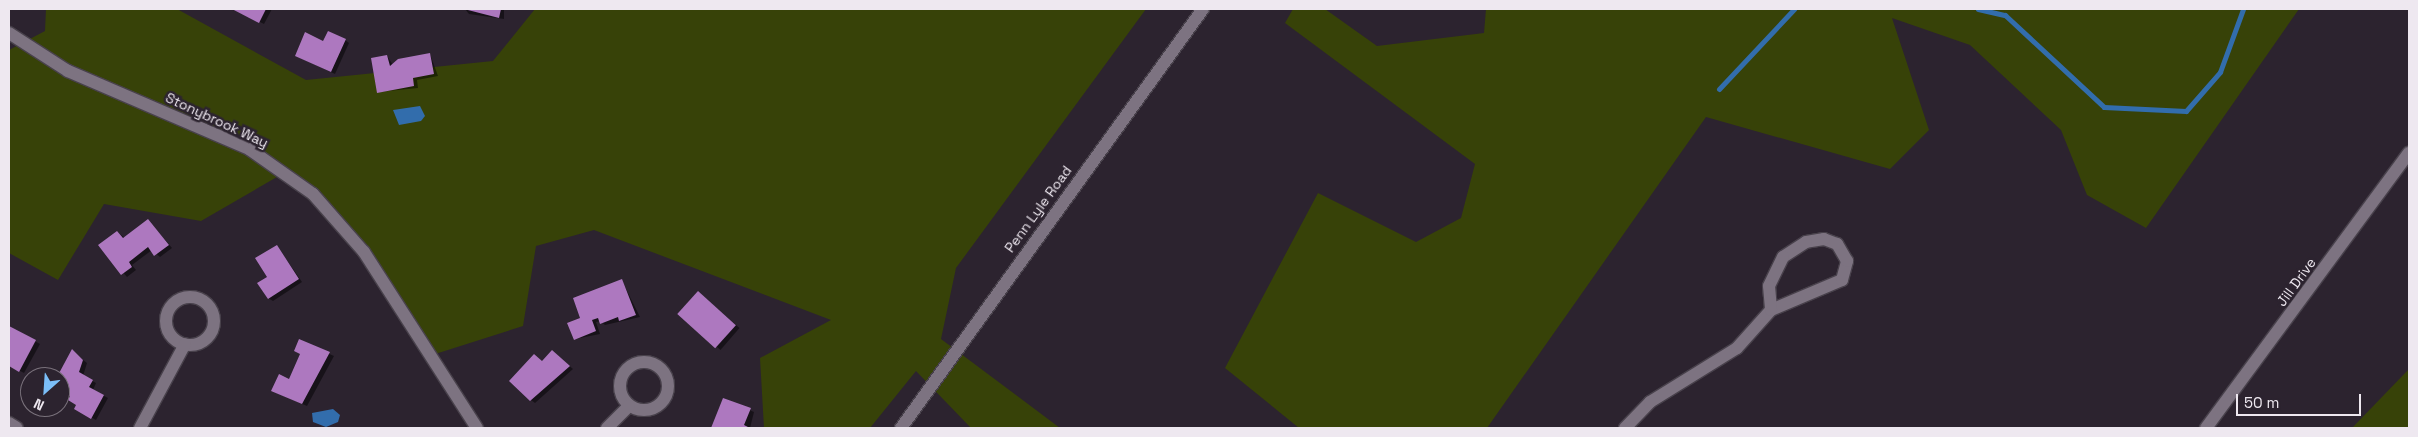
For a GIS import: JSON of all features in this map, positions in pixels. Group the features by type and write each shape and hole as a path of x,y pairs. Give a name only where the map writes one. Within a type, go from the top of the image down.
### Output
{"street":[{"name":"Penn Lyle Road","path":"901,428 1203,9"},
{"name":"Stonybrook Way","path":"9,33 68,71 249,149 313,194 364,252 477,428"},
{"name":"Jill Drive","path":"2206,428 2409,153"},
{"path":"1626,428 1650,402 1736,348 1771,310 1842,280 1847,261 1844,251 1824,239 1806,242 1783,257 1769,286 1771,310"},
{"path":"140,428 185,344"},
{"path":"607,428 629,406"},
{"path":"9,423 17,428"}],"green space":[{"path":"46,9 177,9 306,80 493,61 535,9 1146,9 956,268 941,339 1060,428 971,428 916,371 870,428 764,428 760,358 831,320 594,230 536,246 523,326 429,356 360,246 289,170 201,221 104,204 58,280 9,253 9,50 45,31"},
{"path":"1293,9 1325,9 1377,46 1484,33 1486,9 2299,9 2146,228 2087,195 2061,130 1970,45 1892,18 1929,130 1890,169 1706,117 1487,428 1299,428 1225,368 1318,193 1416,242 1461,218 1475,164 1285,23"},
{"path":"2409,369 2409,428 2352,428"}],"water":[{"path":"420,106 425,116 421,121 399,125 393,110"},
{"path":"333,409 340,415 338,422 326,427 313,422 312,413"}],"building":[{"path":"232,9 266,9 259,23"},
{"path":"464,9 501,9 499,18"},
{"path":"328,31 346,39 331,72 295,56 305,32 323,41"},
{"path":"430,53 434,74 413,78 414,86 377,93 371,58 387,55 390,66 398,59"},
{"path":"148,219 169,245 154,256 148,247 129,262 132,267 121,275 98,245 117,231 123,238"},
{"path":"277,245 299,279 268,299 257,283 267,277 255,258"},
{"path":"622,279 636,315 619,321 618,317 600,324 598,318 592,320 596,331 574,340 567,323 580,318 573,298"},
{"path":"698,291 736,325 715,348 677,314"},
{"path":"9,326 36,340 19,372 9,366"},
{"path":"299,339 330,352 302,404 271,391 279,374 289,379 300,354 294,351"},
{"path":"72,349 83,360 79,372 93,380 89,387 104,395 91,419 74,409 76,405 70,401 70,367 62,367"},
{"path":"552,350 570,366 530,401 509,381 534,354 542,361"},
{"path":"723,398 751,408 744,425 750,428 711,428"}],"waterway":[{"path":"1719,89 1794,9"},
{"path":"1978,9 2005,15 2104,107 2186,111 2220,72 2243,9"}]}
